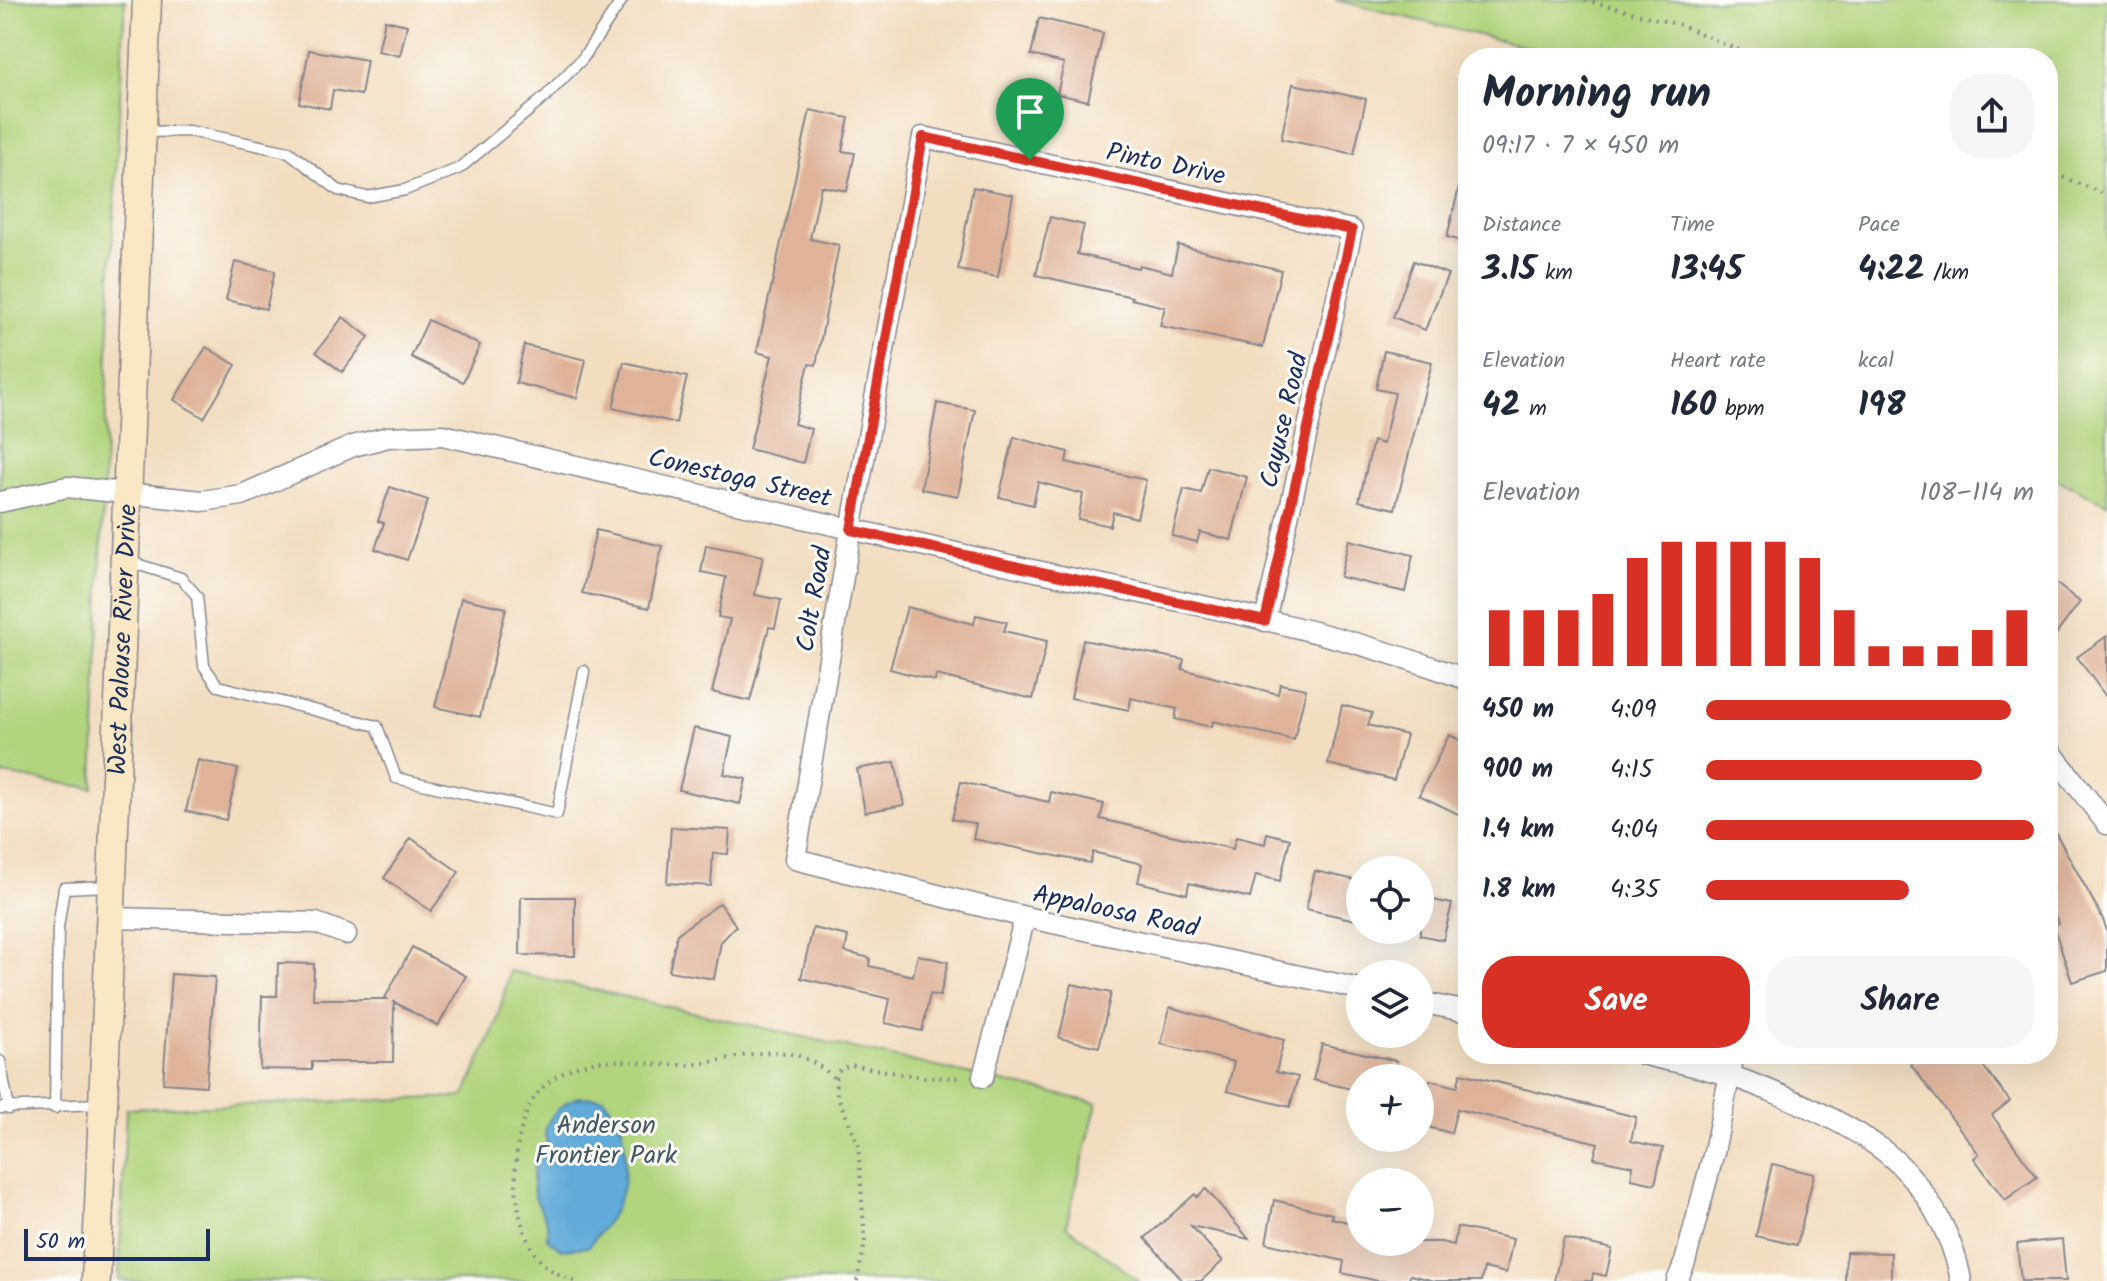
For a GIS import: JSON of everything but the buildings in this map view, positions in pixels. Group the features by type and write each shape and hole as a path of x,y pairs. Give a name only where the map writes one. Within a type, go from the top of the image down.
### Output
{"street":[{"name":"West Palouse River Drive","path":"96,1281 147,0"},
{"name":"Pinto Drive","path":"923,137 1352,230"},
{"name":"Colt Road","path":"863,876 795,859 923,137"},
{"name":"Cayuse Road","path":"1265,621 1352,230"},
{"name":"Conestoga Street","path":"0,502 67,487 202,501 242,495 353,446 388,437 443,435 851,530 1265,621 1418,661 1458,676"},
{"path":"2058,761 2107,824"},
{"name":"Appaloosa Road","path":"863,876 1025,917 1346,986"},
{"path":"983,1077 1025,917"},
{"path":"110,918 316,923 346,934"},
{"path":"1434,1005 1458,1010"},
{"path":"1680,1064 1747,1081 1838,1122 1881,1148 1910,1175 1939,1219 1959,1266 1961,1281"},
{"path":"1677,1281 1685,1262 1714,1152 1732,1064"}],"lane":[{"path":"142,132 189,131 289,152 338,190 367,197 405,190 460,168 545,97 583,58 622,0"},
{"path":"125,560 181,578 197,596 204,666 218,686 377,726 396,778 557,814 584,671"},
{"path":"55,1108 58,928 64,888 111,886"},
{"path":"0,1061 5,1109 101,1104"}],"path":[{"path":"1585,0 1680,25 1734,48"},
{"path":"2058,175 2107,195"},
{"path":"574,1281 561,1277 539,1258 523,1229 516,1196 516,1164 522,1128 535,1096 546,1084 575,1066 590,1061 629,1060 666,1066 689,1065 755,1053 790,1053 806,1058 820,1065 835,1079"},
{"path":"857,1281 865,1242 858,1143 837,1095 835,1079 840,1069 851,1065 921,1077 983,1077"}],"green space":[{"path":"0,0 125,0 111,270 93,788 0,774"},
{"path":"1335,0 2107,0 2107,504 2058,480 2058,48 1532,48"},
{"name":"Anderson Frontier Park","path":"510,971 1097,1103 1066,1226 1139,1281 119,1281 126,1109 464,1097 496,1024"}],"water":[{"path":"579,1097 603,1098 618,1118 624,1138 623,1188 616,1208 588,1247 562,1249 547,1239 547,1222 533,1191 533,1174 537,1157 549,1149 545,1135 548,1122 562,1106"}],"route":[{"path":"923,137 1030,160 1352,230 1265,621 851,530 923,137"}]}
